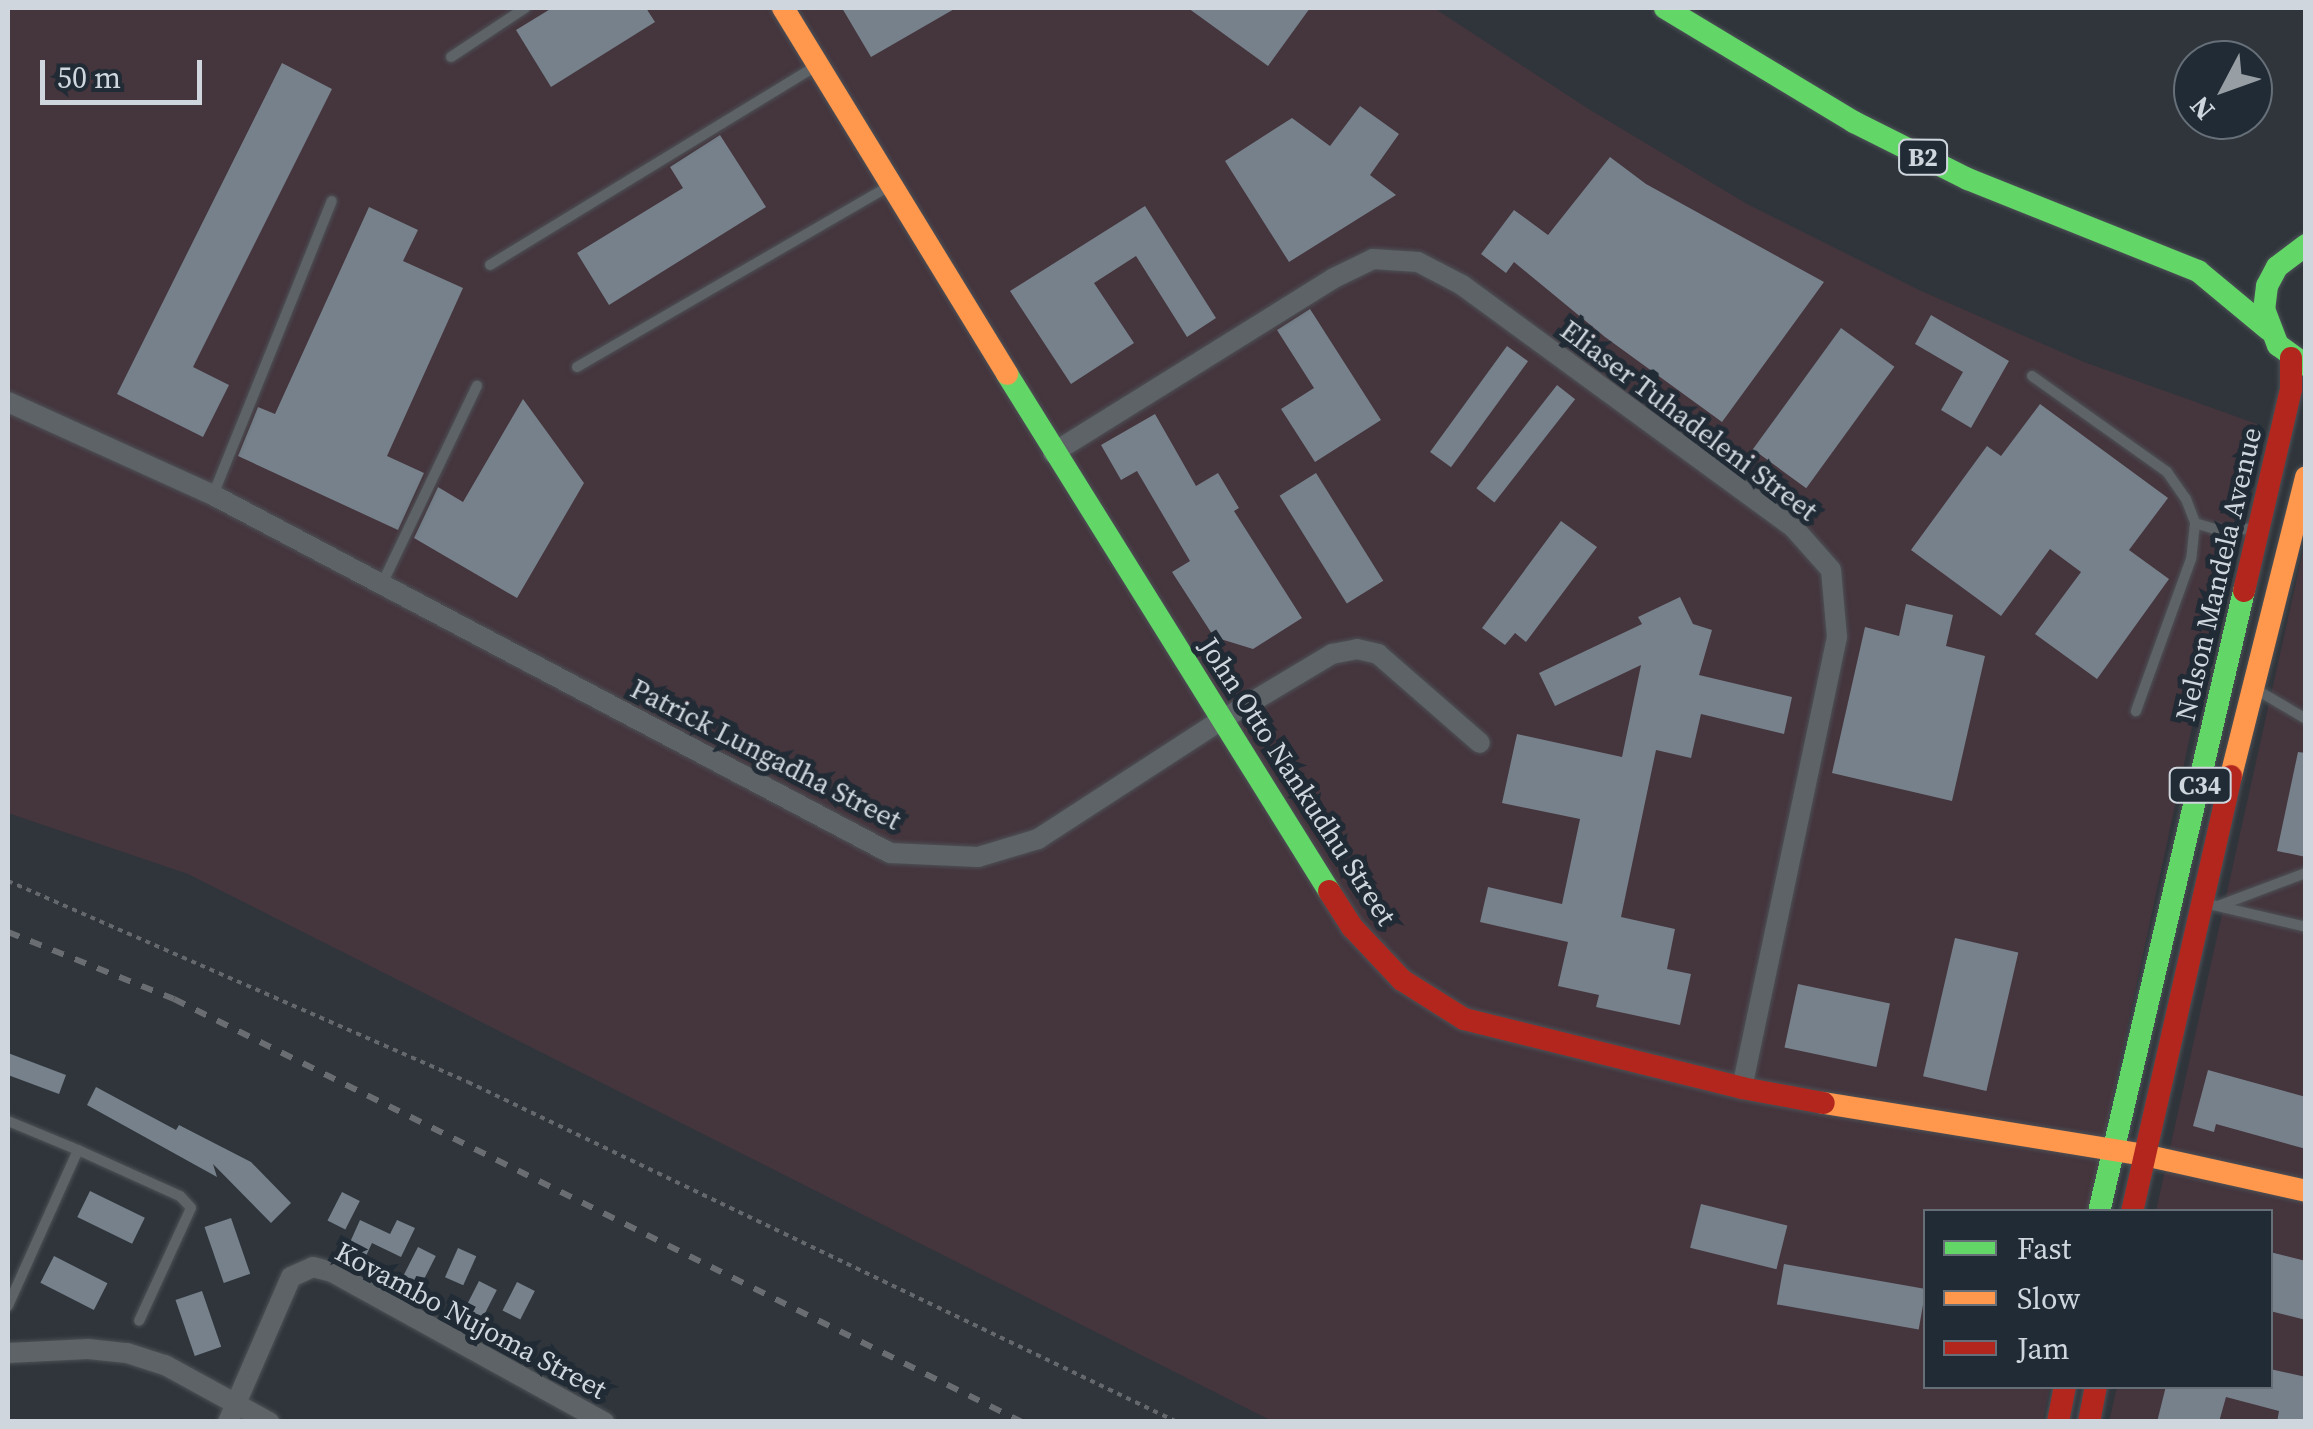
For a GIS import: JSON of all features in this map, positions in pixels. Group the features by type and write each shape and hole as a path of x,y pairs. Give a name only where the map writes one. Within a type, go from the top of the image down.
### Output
{"main road":[{"name":"John Otto Nankudhu Street","path":"783,8 1052,453 1220,721 1352,926 1402,980 1464,1019 1742,1088 1938,1124 2144,1155 2306,1192"},
{"name":"B2","path":"1665,8 1854,122 1968,180 2198,271 2270,330"},
{"path":"2298,362 2270,330 2264,308 2267,286 2257,268 2306,245"},
{"name":"B2","path":"2198,271 2257,268"},
{"name":"Nelson Mandela Avenue","path":"2100,1209 2298,362"},
{"name":"Nelson Mandela Avenue","path":"2133,1209 2208,904 2252,687 2306,476"},
{"path":"2058,1422 2064,1389"},
{"path":"2089,1422 2095,1389"}],"street":[{"name":"Eliaser Tuhadeleni Street","path":"1052,453 1334,278 1372,259 1418,262 1462,285 1794,527 1831,570 1837,636 1742,1088"},
{"name":"Patrick Lungadha Street","path":"8,402 213,494 890,853 978,858 1038,839 1332,654 1357,649 1378,654 1480,743"},
{"name":"Kovambo Nujoma Street","path":"232,1413 291,1277 314,1266 332,1272 604,1422"},
{"path":"8,1354 88,1349 127,1353 165,1365 232,1413 269,1422"}],"lane":[{"path":"452,57 525,8"},
{"path":"490,265 820,64"},
{"path":"577,367 890,186"},
{"path":"213,494 332,200"},
{"path":"2032,376 2167,472 2186,499 2195,523 2191,559 2136,711"},
{"path":"382,584 477,386"},
{"path":"2195,523 2236,532 2248,530 2260,520"},
{"path":"2252,687 2304,716"},
{"path":"2208,904 2306,874"},
{"path":"2208,904 2306,927"},
{"path":"8,1120 180,1196 190,1208 139,1321"},
{"path":"8,1306 78,1150"}],"path":[{"path":"8,881 468,1082 1177,1422"}],"shaded area":[{"path":"8,8 1434,8 1587,108 1747,204 1919,290 2084,362 2257,424 2088,1209 1923,1209 1923,1389 2050,1389 2043,1421 1272,1421 188,874 8,813"},
{"path":"2305,542 2305,1421 2109,1422 2117,1389 2273,1389 2273,1209 2156,1209"}],"building":[{"path":"552,8 646,8 655,22 551,87 516,30"},
{"path":"842,8 956,8 871,57"},
{"path":"1188,8 1310,8 1268,66"},
{"path":"282,63 332,89 193,367 229,385 203,437 117,394"},
{"path":"1360,106 1399,134 1370,175 1396,195 1289,262 1225,161 1292,118 1330,146"},
{"path":"720,135 766,207 609,305 577,253 683,188 670,167"},
{"path":"1610,157 1646,184 1824,282 1722,422 1605,337 1514,262 1506,273 1481,254 1514,210 1548,235"},
{"path":"1145,206 1216,318 1187,337 1136,256 1094,283 1134,343 1071,384 1010,291"},
{"path":"369,207 418,230 403,261 463,288 387,456 424,473 398,530 238,456 258,407 275,414"},
{"path":"1310,309 1381,420 1315,462 1281,409 1314,388 1277,330"},
{"path":"1931,315 2009,361 1971,428 1941,410 1963,372 1915,344"},
{"path":"1841,328 1894,367 1806,488 1753,449"},
{"path":"1507,346 1528,361 1451,467 1430,452"},
{"path":"1557,385 1575,399 1494,502 1476,488"},
{"path":"523,399 584,483 517,598 414,538 438,487 463,502"},
{"path":"2040,404 2168,498 2129,550 2169,579 2097,679 2035,634 2081,572 2050,549 2001,616 1911,550 1987,446 2001,456"},
{"path":"1155,414 1196,486 1218,473 1239,508 1234,511 1302,618 1253,649 1214,637 1172,572 1190,561 1137,471 1121,480 1101,445"},
{"path":"1316,473 1383,581 1347,603 1280,496"},
{"path":"1561,521 1597,547 1526,642 1515,633 1505,645 1482,628"},
{"path":"1680,597 1693,624 1712,630 1699,675 1792,697 1784,734 1701,714 1691,758 1656,750 1621,917 1675,929 1667,969 1691,974 1680,1025 1596,1007 1599,995 1558,986 1568,942 1480,922 1488,887 1562,904 1580,819 1502,803 1517,734 1622,757 1641,665 1555,706 1539,673 1642,624 1638,617"},
{"path":"1906,604 1953,615 1946,646 1985,656 1952,801 1832,773 1865,627 1899,636"},
{"path":"2298,752 2306,753 2306,857 2277,851"},
{"path":"1955,938 2018,953 1986,1091 1923,1076"},
{"path":"1798,984 1890,1004 1876,1067 1784,1048"},
{"path":"8,1053 66,1075 59,1094 8,1075"},
{"path":"2208,1070 2306,1097 2306,1149 2216,1124 2214,1132 2193,1126"},
{"path":"96,1087 176,1130 179,1125 251,1162 291,1203 271,1223 213,1164 217,1177 87,1105"},
{"path":"90,1191 145,1218 132,1244 77,1217"},
{"path":"342,1192 360,1201 345,1230 327,1221"},
{"path":"1701,1204 1787,1226 1776,1269 1690,1248"},
{"path":"231,1218 250,1274 224,1283 205,1227"},
{"path":"360,1220 390,1234 397,1220 415,1228 401,1257 372,1243 365,1258 347,1249"},
{"path":"418,1247 436,1256 421,1285 403,1276"},
{"path":"458,1248 476,1256 463,1285 445,1277"},
{"path":"2273,1253 2306,1261 2306,1320 2273,1312"},
{"path":"54,1256 107,1283 94,1310 40,1283"},
{"path":"1784,1264 1923,1289 1919,1329 1777,1304"},
{"path":"479,1281 497,1290 482,1319 464,1310"},
{"path":"517,1282 535,1291 520,1320 502,1311"},
{"path":"202,1291 221,1347 195,1356 176,1300"},
{"path":"2273,1370 2306,1377 2306,1422 2277,1422 2279,1411 2226,1397 2219,1422 2157,1422 2165,1389 2273,1389"}],"railway":[{"path":"8,932 174,999 1022,1422"}],"traffic: fast":[{"path":"1665,8 1854,122 1968,179 2198,271 2269,330"},
{"path":"2306,245 2277,267 2267,286 2264,309 2278,345 2306,365"},
{"path":"1007,374 1329,891"},
{"path":"2100,1209 2244,591"}],"traffic: slow":[{"path":"783,8 1007,374"},
{"path":"2231,776 2306,477"},
{"path":"1824,1103 2144,1155 2306,1191"}],"traffic: jam":[{"path":"2244,591 2291,389 2291,358"},
{"path":"2133,1209 2231,776"},
{"path":"1329,891 1352,927 1402,980 1464,1019 1742,1088 1824,1103"},
{"path":"2058,1422 2064,1389"},
{"path":"2089,1422 2095,1389"}]}
